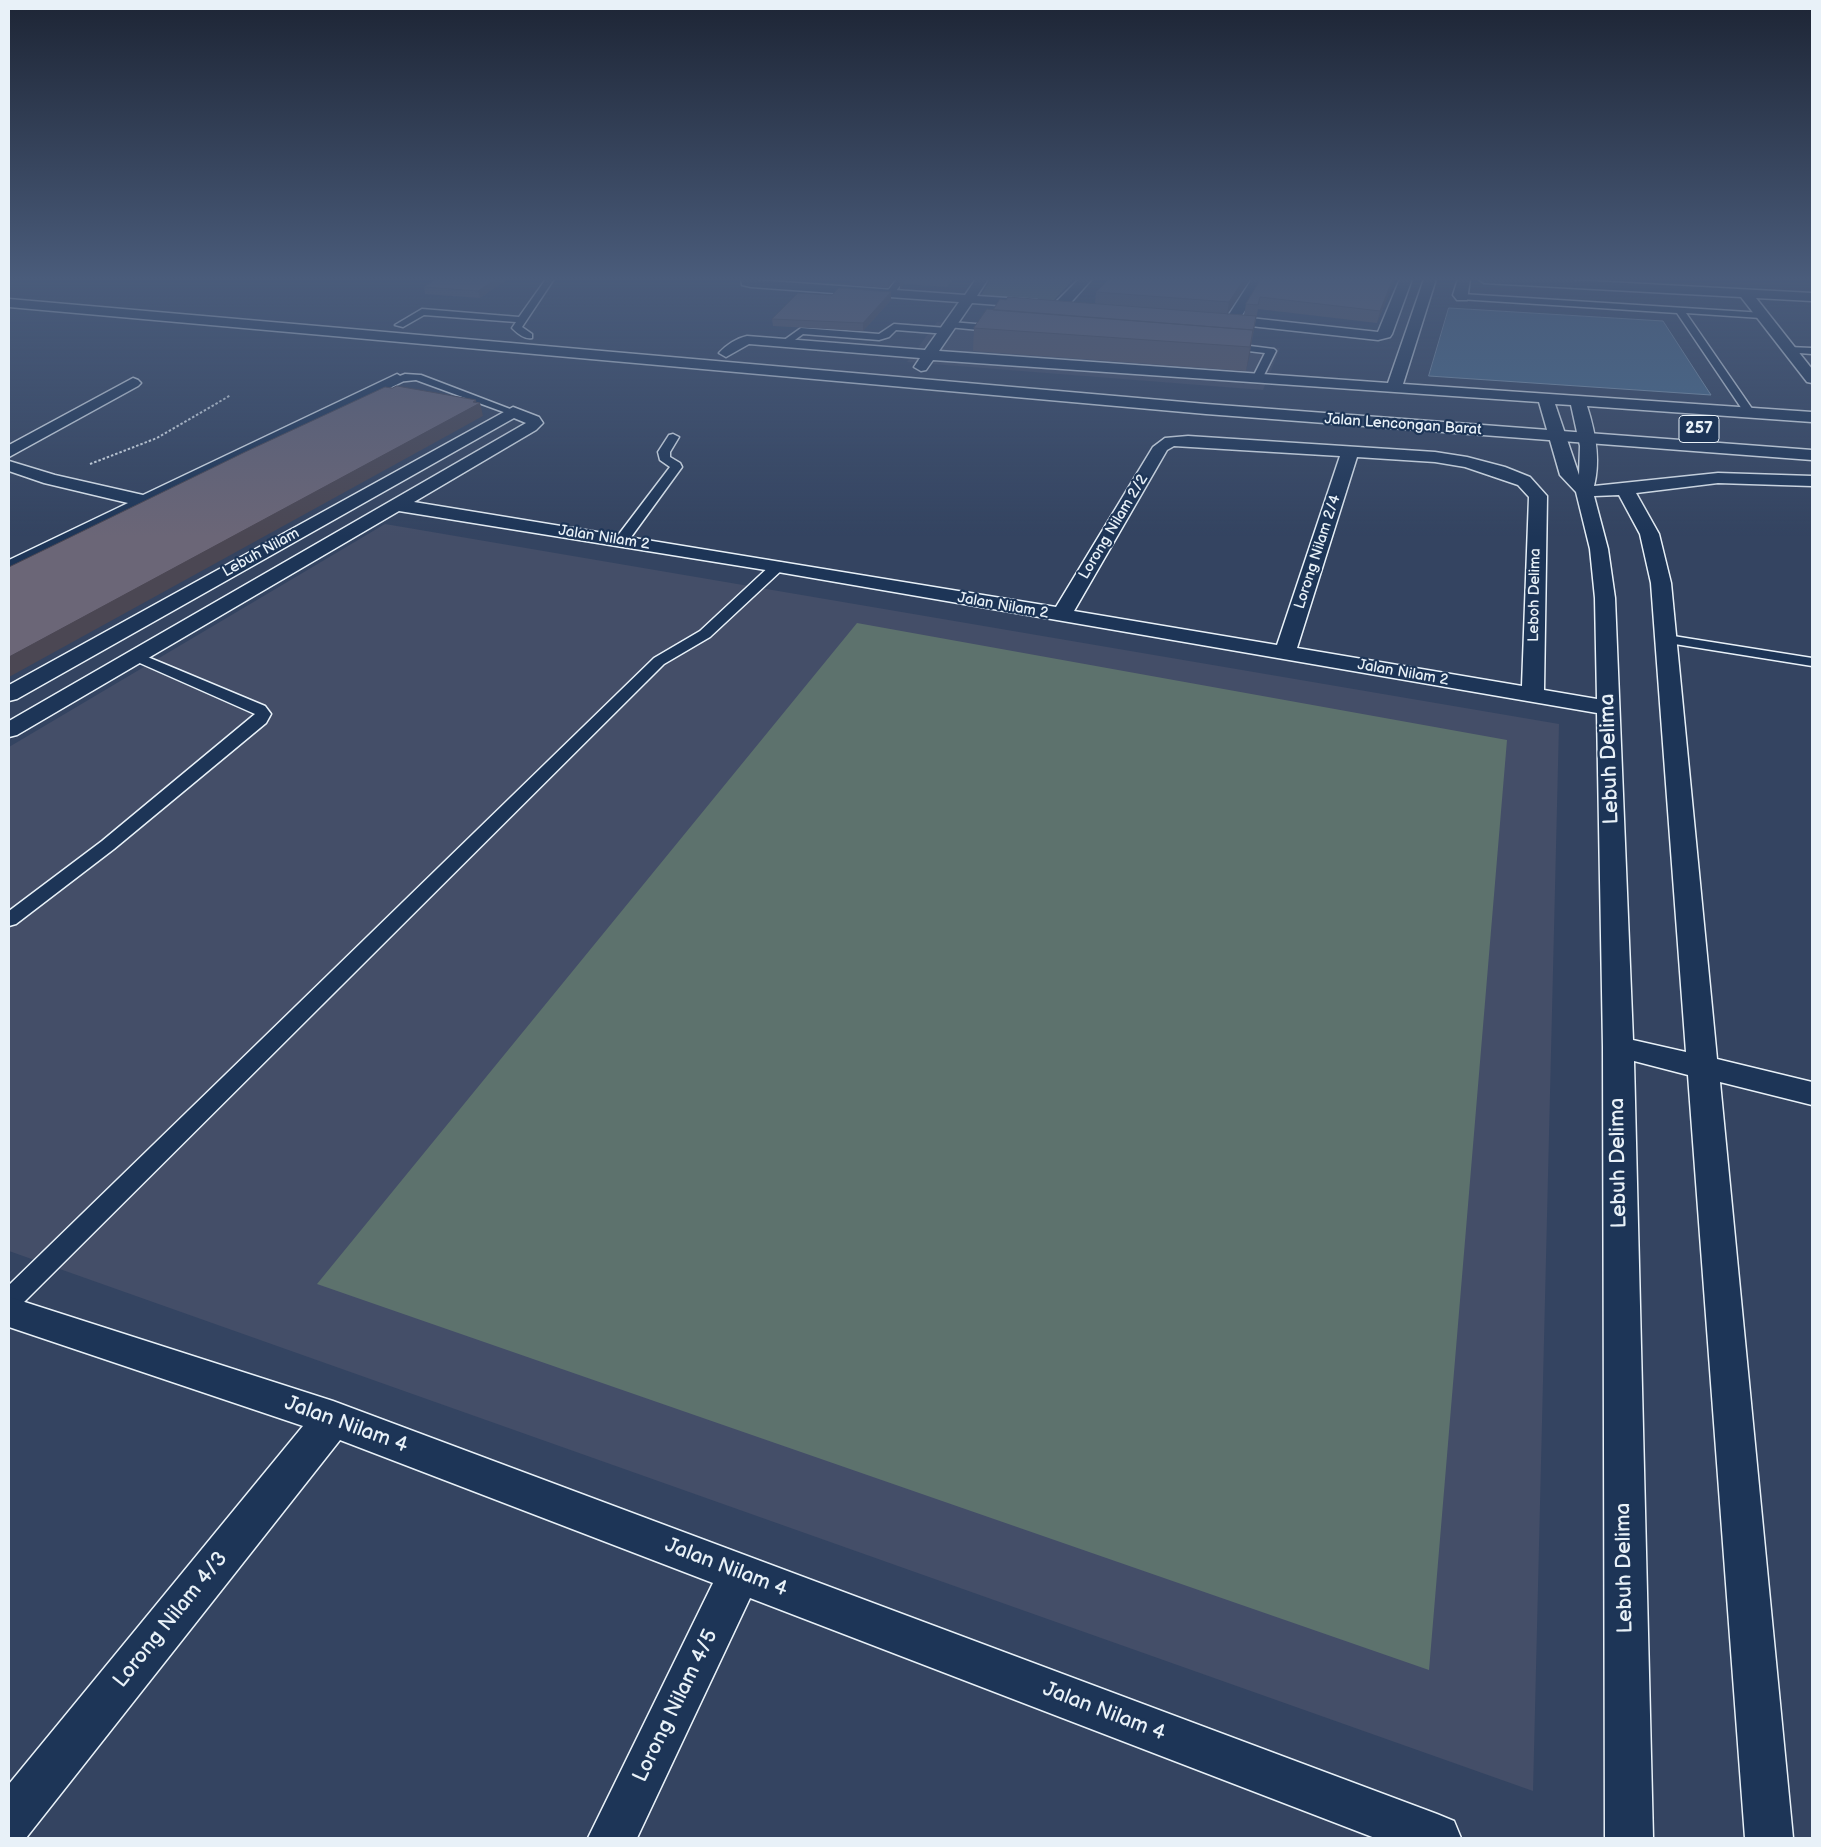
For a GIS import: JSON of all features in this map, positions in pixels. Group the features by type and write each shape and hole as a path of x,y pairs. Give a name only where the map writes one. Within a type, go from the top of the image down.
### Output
{"main road":[{"name":"Jalan Lencongan Barat","path":"711,365 1206,409 1558,436 1586,430 1604,423"},
{"name":"Jalan Lencongan Barat","path":"864,365 1209,396 1552,419 1586,430 1812,455"},
{"path":"918,370 922,365"},
{"path":"1069,365 1812,417"},
{"path":"1394,388 1402,365"},
{"path":"1801,365 1812,379"},
{"path":"9,567 397,379"},
{"path":"9,452 133,382"},
{"name":"Lebuh Delima","path":"1546,399 1570,475 1584,491 1599,550 1605,598 1618,1047 1630,1838"},
{"name":"Lebuh Delima","path":"1578,401 1586,430 1589,476 1584,491"},
{"path":"9,730 138,657 535,423 533,420 513,412"},
{"name":"Lebuh Nilam","path":"9,694 513,412"},
{"name":"Lorong Nilam 2/2","path":"1061,616 1161,447 1171,442 1188,441 1350,451"},
{"name":"Leboh Delima","path":"1350,451 1435,457 1467,462 1524,481 1538,496 1533,695"},
{"name":"Lorong Nilam 2/4","path":"1285,654 1350,451"},
{"path":"9,466 50,479 144,501"},
{"path":"1584,491 1625,490 1706,479 1770,478 1812,481"},
{"path":"1625,490 1638,506 1651,532 1658,559 1667,639 1769,1838"},
{"name":"Jalan Nilam 2","path":"398,505 778,566 1061,616 1609,708"},
{"path":"1618,1047 1812,1093"},
{"name":"Jalan Nilam 4","path":"9,1312 333,1419 1437,1838"},
{"name":"Lorong Nilam 4/3","path":"9,1821 333,1419"},
{"name":"Lorong Nilam 4/5","path":"612,1838 740,1573"}],"lane":[{"path":"1257,379 1264,365"},
{"path":"1717,365 1750,413"},
{"path":"397,379 405,376 417,377 513,412"},
{"path":"621,541 676,467 676,465 664,458 664,452 673,437"},
{"path":"9,1301 659,661 705,634 778,566"},
{"path":"1667,639 1812,662"},
{"path":"9,920 108,845 260,720 263,714 260,709 138,657"}],"path":[{"path":"50,479 156,438 231,396"}],"shaded area":[{"path":"948,365 1273,365 1263,390"},
{"path":"1432,365 1692,365 1711,395 1429,376"},
{"path":"385,524 1559,724 1533,1791 9,1251 9,747"}],"green space":[{"path":"857,623 1507,740 1429,1670 317,1284"}],"building":[{"path":"397,386 476,400 473,402 480,403 9,657 9,567 245,452 385,387 392,388"}]}
